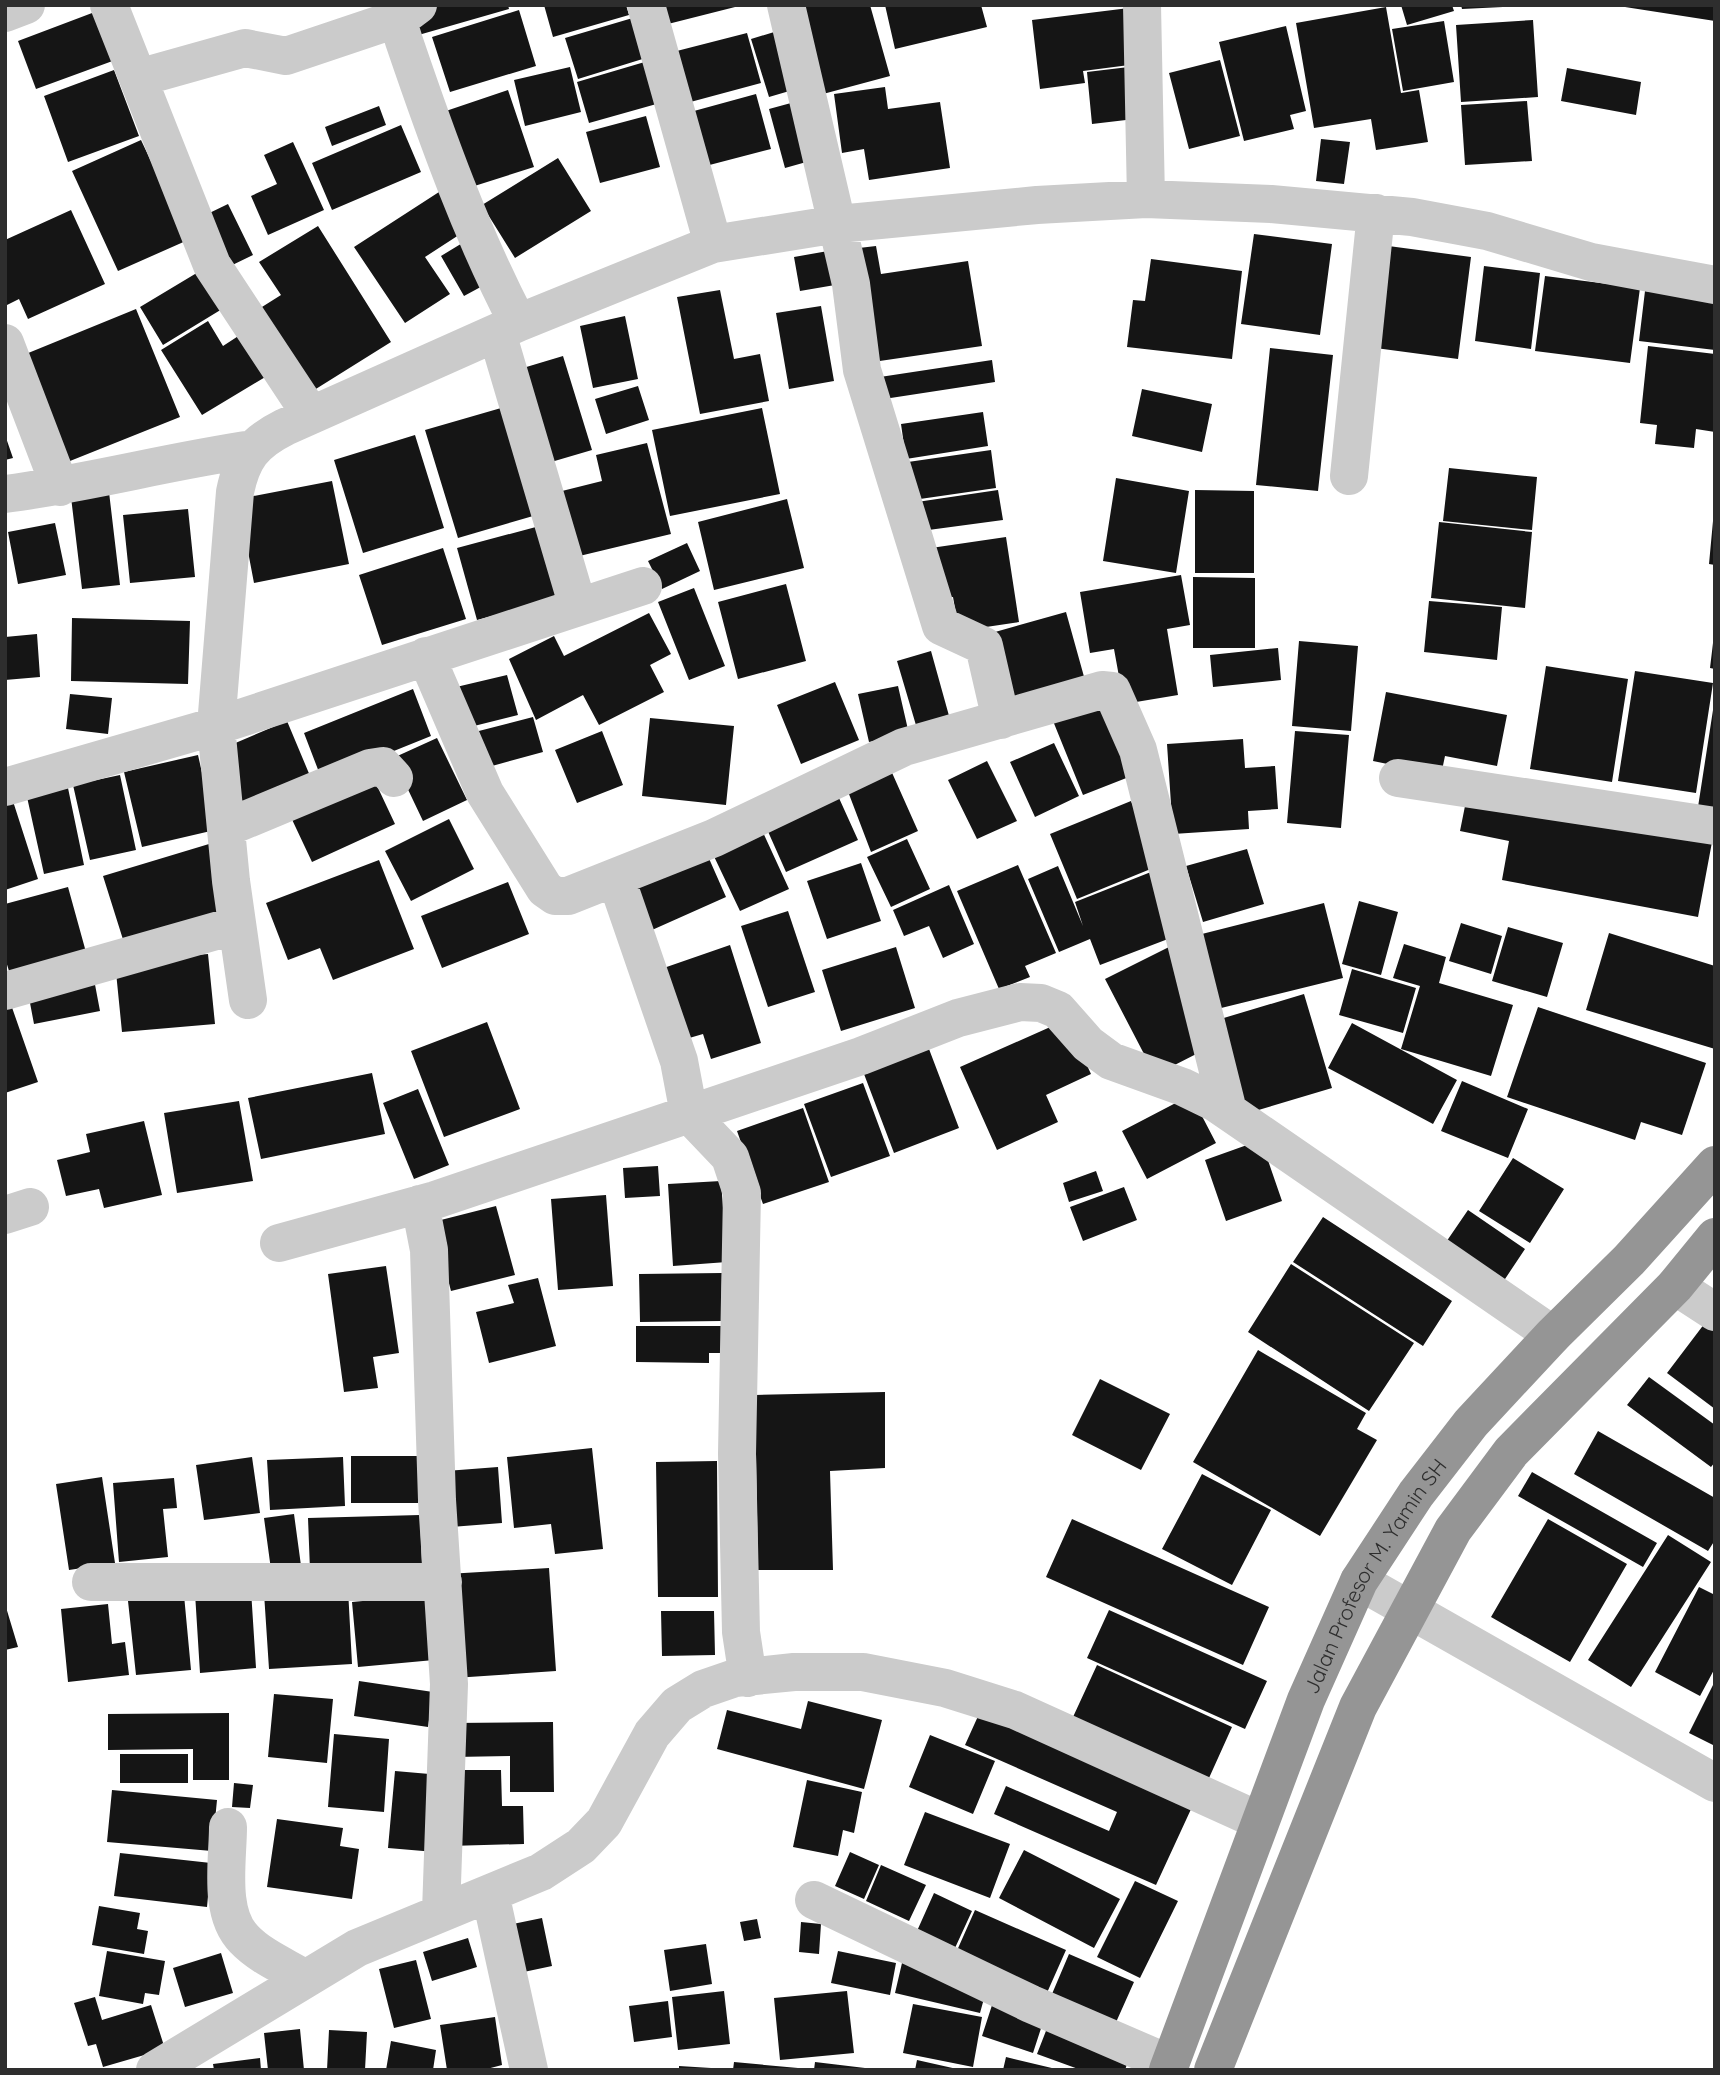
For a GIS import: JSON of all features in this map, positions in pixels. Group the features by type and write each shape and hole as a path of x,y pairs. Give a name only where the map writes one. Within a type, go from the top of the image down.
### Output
{"highway":[{"name":"Jalan Profesor M. Yamin SH","path":"1169,2067 1306,1700 1359,1581 1416,1494 1471,1423 1553,1335 1629,1260 1715,1165"},
{"name":"Jalan Profesor M. Yamin SH","path":"1213,2070 1353,1720 1409,1608 1453,1530 1511,1452 1675,1286 1715,1237"}],"street":[{"path":"5,13 26,5"},
{"path":"108,5 212,265 311,415"},
{"path":"646,5 713,244"},
{"path":"786,5 851,284 862,370 941,626 984,646 1001,720"},
{"path":"1142,5 1146,199"},
{"path":"138,78 246,48 286,56 410,11"},
{"path":"410,11 400,28 440,147 489,266 508,328 578,607"},
{"path":"248,1000 237,925 216,726 235,492 240,466 263,438 508,328 713,244 838,225 1037,205 1146,199 1271,204 1376,213 1487,232 1591,262 1715,285"},
{"path":"1349,475 1376,213"},
{"path":"5,343 60,487"},
{"path":"5,494 60,487 181,459 253,449"},
{"path":"5,787 216,726 642,586"},
{"path":"426,656 485,793 545,889 555,895 568,896 714,838 893,751 1102,690 1112,691 1138,750 1228,1111"},
{"path":"226,828 370,768 383,766 394,778"},
{"path":"1398,778 1715,826"},
{"path":"616,878 679,1061 690,1114 730,1157 742,1193 737,1454 741,1632 748,1678"},
{"path":"5,991 237,925"},
{"path":"279,1243 474,1187 861,1056 958,1018 1020,1002 1051,1006 1111,1061 1183,1087 1228,1111 1553,1335"},
{"path":"427,1202 443,1582 466,1902 529,2070"},
{"path":"1675,1286 1715,1312"},
{"path":"1359,1581 1715,1783"},
{"path":"91,1582 443,1582"},
{"path":"155,2070 357,1948 541,1872 581,1846 604,1822 652,1734 677,1705 703,1689 735,1678 794,1672 863,1672 945,1688 1015,1710 1260,1821"},
{"path":"228,1827 229,1911 237,1931 261,1953 304,1978"},
{"path":"814,1900 1169,2067"}],"building":[{"path":"438,5 508,5 509,9 415,36 408,14"},
{"path":"544,5 626,5 629,15 553,37"},
{"path":"659,5 739,5 739,6 664,25"},
{"path":"809,5 870,5 890,76 823,94 798,8"},
{"path":"885,5 981,5 987,27 895,49"},
{"path":"1401,5 1452,5 1454,11 1407,25"},
{"path":"1461,5 1503,5 1503,7 1462,9"},
{"path":"1715,5 1715,21 1625,7"},
{"path":"1386,7 1401,93 1419,90 1428,142 1376,150 1371,119 1314,128 1296,23"},
{"path":"1129,8 1137,64 1083,71 1085,83 1040,89 1032,20"},
{"path":"100,10 118,59 36,89 18,41"},
{"path":"519,10 536,66 450,92 432,37"},
{"path":"636,17 649,57 578,79 565,38"},
{"path":"1533,20 1538,97 1461,102 1456,25"},
{"path":"1444,21 1454,82 1403,91 1392,29"},
{"path":"1286,26 1306,111 1290,115 1294,129 1244,141 1219,42"},
{"path":"784,29 803,87 769,97 751,39"},
{"path":"747,33 761,83 683,104 669,53"},
{"path":"1220,60 1240,136 1189,149 1169,73"},
{"path":"648,61 660,103 589,123 577,82"},
{"path":"1137,66 1143,118 1092,124 1087,72"},
{"path":"570,67 581,112 525,126 514,80"},
{"path":"1567,68 1641,82 1636,115 1561,101"},
{"path":"114,70 139,136 68,162 44,96"},
{"path":"885,87 888,109 940,102 950,168 869,180 864,149 842,153 834,94"},
{"path":"508,90 534,167 465,189 440,113"},
{"path":"756,94 771,149 698,168 683,114"},
{"path":"802,100 817,159 785,168 769,109"},
{"path":"1527,101 1532,161 1465,165 1461,105"},
{"path":"379,106 386,125 332,146 325,127"},
{"path":"646,116 660,167 600,183 586,132"},
{"path":"401,125 421,172 332,210 312,163"},
{"path":"1321,139 1350,142 1344,184 1316,181"},
{"path":"141,140 188,240 118,271 72,171"},
{"path":"293,142 324,210 268,235 251,196 277,184 264,155"},
{"path":"558,158 591,211 515,258 482,205"},
{"path":"439,192 465,231 425,257 450,294 405,323 354,247"},
{"path":"228,204 253,255 222,270 197,219"},
{"path":"71,210 105,284 28,319 19,299 7,305 5,301 5,240"},
{"path":"318,226 391,342 303,397 251,314 281,295 259,262"},
{"path":"1254,234 1332,244 1320,335 1241,324"},
{"path":"464,242 488,283 464,296 441,256"},
{"path":"1381,245 1471,257 1458,359 1368,347"},
{"path":"876,246 881,274 968,261 982,346 866,363 859,248"},
{"path":"828,251 835,285 800,291 794,257"},
{"path":"1151,259 1242,271 1232,359 1127,347 1133,300 1145,301"},
{"path":"1484,266 1540,273 1531,349 1475,341"},
{"path":"205,268 227,306 163,345 140,307"},
{"path":"1545,276 1640,288 1630,363 1535,351"},
{"path":"720,290 734,359 760,354 769,401 700,414 677,297"},
{"path":"1645,291 1715,299 1715,350 1639,341"},
{"path":"821,306 834,381 789,389 776,313"},
{"path":"136,309 180,417 60,465 16,358"},
{"path":"625,316 638,379 593,388 580,326"},
{"path":"208,321 223,346 246,331 272,373 202,415 161,350"},
{"path":"1648,346 1715,354 1715,432 1696,429 1694,448 1655,444 1657,425 1640,423"},
{"path":"1270,348 1333,355 1318,491 1256,485"},
{"path":"563,356 592,450 541,465 523,368"},
{"path":"992,360 995,382 884,399 880,377"},
{"path":"638,386 649,420 606,434 595,399"},
{"path":"1142,389 1212,404 1202,452 1132,436"},
{"path":"508,406 540,514 458,538 425,430"},
{"path":"762,408 780,494 670,516 652,430"},
{"path":"983,412 988,446 906,459 901,424"},
{"path":"5,435 13,458 5,460"},
{"path":"415,435 444,528 363,553 334,460"},
{"path":"647,443 671,534 571,558 554,493 602,481 596,455"},
{"path":"991,450 996,488 913,500 908,462"},
{"path":"1449,468 1537,477 1532,530 1443,521"},
{"path":"1116,478 1189,491 1176,573 1103,561"},
{"path":"332,481 349,564 254,583 238,499"},
{"path":"998,490 1003,520 921,531 917,502"},
{"path":"1195,490 1254,491 1254,573 1195,573"},
{"path":"109,492 120,585 82,589 71,497"},
{"path":"787,499 804,568 714,590 698,522"},
{"path":"188,509 195,577 130,583 123,515"},
{"path":"1713,521 1715,522 1715,565 1709,564"},
{"path":"1439,522 1532,532 1525,608 1431,598"},
{"path":"55,523 66,575 18,584 8,532"},
{"path":"547,524 567,596 477,620 457,548"},
{"path":"1006,537 1019,622 959,631 953,597 939,599 931,548"},
{"path":"687,543 700,571 662,589 648,561"},
{"path":"443,548 466,619 382,645 359,575"},
{"path":"1181,575 1190,625 1167,629 1178,695 1124,704 1114,649 1090,653 1080,592"},
{"path":"1193,577 1255,578 1255,648 1193,648"},
{"path":"786,584 806,661 738,679 718,602"},
{"path":"694,588 725,666 689,680 658,602"},
{"path":"1429,601 1502,607 1497,660 1424,652"},
{"path":"1066,612 1088,691 1010,712 988,634"},
{"path":"649,613 671,654 650,665 664,692 599,725 583,695 536,720 509,659 554,636 564,656"},
{"path":"72,618 190,621 188,684 71,681"},
{"path":"37,634 40,677 5,680 5,637"},
{"path":"1299,641 1358,646 1351,731 1292,726"},
{"path":"1713,643 1715,644 1715,669 1710,668"},
{"path":"1278,648 1281,680 1213,687 1210,655"},
{"path":"931,651 951,723 918,732 897,661"},
{"path":"1546,666 1628,679 1612,782 1530,769"},
{"path":"1635,671 1713,683 1696,793 1618,781"},
{"path":"507,675 518,715 462,729 452,688"},
{"path":"835,682 859,740 801,764 777,705"},
{"path":"898,686 909,734 869,742 858,694"},
{"path":"413,689 431,736 322,780 304,733"},
{"path":"1386,692 1507,715 1497,766 1445,756 1441,775 1373,761"},
{"path":"70,694 112,698 108,734 66,729"},
{"path":"1103,696 1134,775 1083,795 1051,716"},
{"path":"1715,710 1715,810 1698,807"},
{"path":"533,717 543,752 481,769 471,733"},
{"path":"650,718 734,726 726,805 642,796"},
{"path":"287,721 313,783 246,812 219,750"},
{"path":"602,731 623,785 577,803 555,750"},
{"path":"1295,731 1349,735 1341,828 1287,823"},
{"path":"437,738 467,800 423,821 393,758"},
{"path":"1243,739 1245,768 1275,766 1278,809 1248,811 1249,829 1173,834 1167,744"},
{"path":"1054,743 1079,796 1035,817 1010,762"},
{"path":"198,755 215,830 142,847 124,772"},
{"path":"885,757 918,831 871,852 844,781"},
{"path":"987,761 1017,821 977,839 948,780"},
{"path":"371,773 395,824 312,862 288,811"},
{"path":"120,775 136,850 90,860 73,785"},
{"path":"834,787 858,840 786,872 762,818"},
{"path":"68,788 84,865 44,874 27,797"},
{"path":"11,795 38,879 5,890 5,797"},
{"path":"1467,796 1712,842 1698,917 1502,880 1509,841 1460,831"},
{"path":"1131,801 1158,866 1077,899 1050,834"},
{"path":"449,819 474,869 411,901 385,851"},
{"path":"760,826 789,889 740,911 710,848"},
{"path":"907,839 930,889 891,907 867,857"},
{"path":"209,844 232,917 126,949 103,876"},
{"path":"1247,849 1264,904 1203,922 1186,866"},
{"path":"707,854 726,897 652,930 633,886"},
{"path":"379,860 414,949 333,980 320,948 288,960 266,903"},
{"path":"861,863 881,921 827,939 807,881"},
{"path":"1018,865 1056,953 1025,966 1030,977 999,989 957,891"},
{"path":"1058,866 1083,926 1075,902 1156,870 1181,934 1100,965 1090,939 1059,952 1028,879"},
{"path":"508,882 529,934 442,968 421,916"},
{"path":"949,885 974,944 943,958 929,926 904,936 893,910"},
{"path":"68,887 89,963 13,984 5,958 5,904"},
{"path":"1359,901 1398,912 1381,975 1342,964"},
{"path":"1324,903 1343,978 1213,1010 1194,936"},
{"path":"788,911 815,992 768,1007 741,926"},
{"path":"1461,923 1502,936 1491,974 1449,961"},
{"path":"1508,927 1563,943 1547,997 1492,981"},
{"path":"1609,933 1715,966 1715,1049 1586,1010"},
{"path":"1179,942 1208,1048 1155,1075 1105,979"},
{"path":"1404,944 1446,957 1439,983 1513,1005 1491,1076 1401,1049 1420,986 1393,978"},
{"path":"730,945 761,1043 711,1059 703,1034 679,1041 655,971"},
{"path":"896,947 915,1008 841,1031 822,970"},
{"path":"208,954 215,1024 122,1032 115,962"},
{"path":"1352,969 1416,988 1403,1033 1339,1015"},
{"path":"93,974 100,1011 34,1024 27,987"},
{"path":"1304,994 1332,1088 1245,1114 1217,1020"},
{"path":"8,996 38,1082 5,1093 5,997"},
{"path":"1538,1007 1706,1063 1682,1135 1641,1122 1635,1140 1507,1097"},
{"path":"1066,1020 1091,1074 1046,1095 1058,1122 997,1150 960,1067"},
{"path":"487,1022 520,1109 444,1137 411,1051"},
{"path":"1352,1023 1457,1080 1433,1124 1328,1068"},
{"path":"929,1049 959,1128 894,1153 864,1074"},
{"path":"372,1073 385,1134 261,1159 248,1098"},
{"path":"1462,1081 1528,1109 1508,1158 1441,1131"},
{"path":"863,1083 890,1156 831,1177 804,1104"},
{"path":"418,1089 449,1165 414,1179 383,1103"},
{"path":"1191,1095 1216,1143 1147,1179 1122,1131"},
{"path":"239,1101 253,1181 177,1193 164,1113"},
{"path":"803,1108 829,1182 763,1204 737,1131"},
{"path":"144,1121 162,1195 104,1208 99,1189 66,1196 57,1160 90,1152 86,1134"},
{"path":"1261,1140 1282,1201 1226,1221 1205,1160"},
{"path":"1513,1158 1564,1189 1530,1243 1479,1211"},
{"path":"658,1166 660,1196 625,1198 623,1168"},
{"path":"1096,1171 1103,1191 1069,1202 1063,1183"},
{"path":"721,1181 727,1262 673,1266 668,1184"},
{"path":"1124,1187 1137,1220 1083,1241 1070,1207"},
{"path":"606,1195 613,1286 558,1290 551,1199"},
{"path":"496,1206 515,1275 451,1291 433,1222"},
{"path":"1468,1210 1525,1249 1499,1288 1442,1248"},
{"path":"1323,1217 1452,1301 1423,1346 1293,1262"},
{"path":"1291,1264 1414,1343 1369,1411 1248,1332"},
{"path":"386,1266 399,1353 373,1357 378,1388 344,1392 328,1274"},
{"path":"722,1273 721,1321 640,1322 639,1274"},
{"path":"538,1278 556,1346 489,1363 476,1312 514,1303 508,1285"},
{"path":"1711,1315 1715,1317 1715,1409 1667,1373"},
{"path":"636,1326 728,1326 728,1353 709,1353 709,1363 636,1362"},
{"path":"1258,1350 1366,1413 1357,1429 1377,1440 1320,1536 1193,1462"},
{"path":"1649,1377 1715,1425 1715,1462 1711,1467 1627,1405"},
{"path":"1100,1379 1170,1414 1141,1470 1072,1435"},
{"path":"885,1392 885,1468 830,1471 833,1570 758,1570 755,1395"},
{"path":"1598,1431 1715,1498 1715,1540 1708,1551 1574,1474"},
{"path":"592,1448 603,1549 555,1554 551,1524 514,1528 507,1457"},
{"path":"351,1456 418,1456 418,1503 351,1503"},
{"path":"252,1457 260,1513 204,1520 196,1465"},
{"path":"343,1457 345,1506 270,1510 267,1460"},
{"path":"717,1461 718,1597 658,1597 656,1462"},
{"path":"498,1467 502,1523 451,1527 446,1471"},
{"path":"1532,1472 1657,1543 1643,1567 1518,1496"},
{"path":"1202,1474 1271,1510 1232,1585 1162,1549"},
{"path":"102,1477 115,1563 69,1570 56,1484"},
{"path":"174,1478 177,1508 163,1509 168,1557 119,1562 113,1483"},
{"path":"294,1514 302,1573 272,1577 264,1518"},
{"path":"420,1515 422,1567 310,1570 308,1518"},
{"path":"1072,1519 1269,1607 1243,1665 1046,1577"},
{"path":"1548,1519 1627,1564 1570,1662 1491,1617"},
{"path":"1668,1535 1711,1562 1631,1687 1588,1660"},
{"path":"549,1568 556,1671 454,1678 447,1574"},
{"path":"1699,1587 1715,1595 1715,1668 1700,1696 1655,1672"},
{"path":"348,1589 352,1664 269,1669 264,1593"},
{"path":"251,1590 256,1668 200,1673 195,1593"},
{"path":"184,1595 191,1670 136,1675 128,1601"},
{"path":"427,1595 434,1660 358,1667 352,1602"},
{"path":"5,1604 18,1647 5,1650"},
{"path":"108,1604 112,1644 125,1642 129,1675 68,1682 61,1609"},
{"path":"1109,1610 1267,1681 1245,1729 1087,1658"},
{"path":"661,1611 714,1611 715,1655 662,1656"},
{"path":"1097,1665 1232,1727 1209,1778 1073,1717"},
{"path":"359,1681 433,1692 428,1727 354,1716"},
{"path":"1715,1681 1715,1746 1689,1733"},
{"path":"274,1694 333,1699 327,1763 268,1757"},
{"path":"808,1701 882,1720 864,1789 717,1749 727,1710 801,1729"},
{"path":"229,1713 229,1780 193,1780 193,1749 108,1750 108,1714"},
{"path":"979,1714 1192,1807 1156,1885 994,1814 1006,1786 1109,1831 1117,1812 965,1745"},
{"path":"553,1722 554,1792 510,1792 510,1756 454,1757 453,1723"},
{"path":"334,1734 389,1739 384,1812 328,1807"},
{"path":"930,1735 995,1761 973,1814 909,1787"},
{"path":"120,1754 188,1754 188,1783 120,1783"},
{"path":"460,1770 501,1770 502,1806 523,1806 524,1844 449,1846"},
{"path":"395,1771 441,1775 435,1852 388,1848"},
{"path":"807,1780 862,1792 854,1833 843,1830 838,1856 793,1847"},
{"path":"234,1783 253,1785 250,1808 232,1807"},
{"path":"112,1790 217,1800 212,1851 107,1842"},
{"path":"925,1812 1010,1844 990,1898 904,1865"},
{"path":"277,1819 343,1828 340,1846 359,1849 352,1899 267,1887"},
{"path":"1024,1850 1120,1899 1094,1948 999,1898"},
{"path":"850,1852 879,1865 864,1899 835,1886"},
{"path":"120,1853 211,1863 207,1907 114,1896"},
{"path":"881,1865 926,1885 909,1921 866,1901"},
{"path":"1135,1881 1178,1901 1140,1978 1097,1957"},
{"path":"934,1893 972,1911 955,1948 917,1931"},
{"path":"99,1906 140,1913 137,1929 148,1931 144,1954 92,1945"},
{"path":"975,1910 1066,1950 1042,2004 951,1964"},
{"path":"542,1918 552,1966 519,1973 508,1925"},
{"path":"757,1919 761,1938 744,1941 740,1922"},
{"path":"801,1922 821,1924 819,1954 799,1952"},
{"path":"468,1938 477,1967 432,1981 423,1952"},
{"path":"706,1944 712,1984 670,1991 664,1950"},
{"path":"107,1951 165,1961 159,1995 145,1993 143,2004 99,1996"},
{"path":"838,1951 896,1963 890,1995 831,1983"},
{"path":"221,1953 233,1993 185,2007 173,1968"},
{"path":"1069,1954 1134,1982 1113,2029 1049,2001"},
{"path":"416,1960 431,2019 394,2028 379,1969"},
{"path":"902,1963 988,1984 980,2013 895,1993"},
{"path":"724,1991 730,2044 678,2050 672,1997"},
{"path":"847,1991 854,2053 780,2060 774,1998"},
{"path":"95,1997 102,2020 151,2005 165,2049 103,2067 96,2044 88,2046 74,2003"},
{"path":"994,1999 1045,2016 1033,2053 982,2036"},
{"path":"668,2001 672,2037 634,2042 629,2006"},
{"path":"913,2004 982,2017 973,2067 903,2053"},
{"path":"495,2017 502,2065 483,2070 447,2070 440,2025"},
{"path":"1051,2018 1133,2047 1125,2070 1081,2070 1037,2054"},
{"path":"300,2029 304,2070 268,2070 264,2033"},
{"path":"329,2030 367,2032 365,2070 327,2070"},
{"path":"391,2041 436,2050 433,2070 386,2070"},
{"path":"1006,2057 1056,2069 1003,2070"},
{"path":"260,2058 261,2070 214,2070 213,2064"},
{"path":"917,2060 957,2069 957,2070 915,2070"},
{"path":"734,2062 798,2068 798,2070 733,2070"},
{"path":"815,2062 865,2068 865,2070 814,2070"},
{"path":"679,2066 711,2068 711,2070 679,2070"}]}
